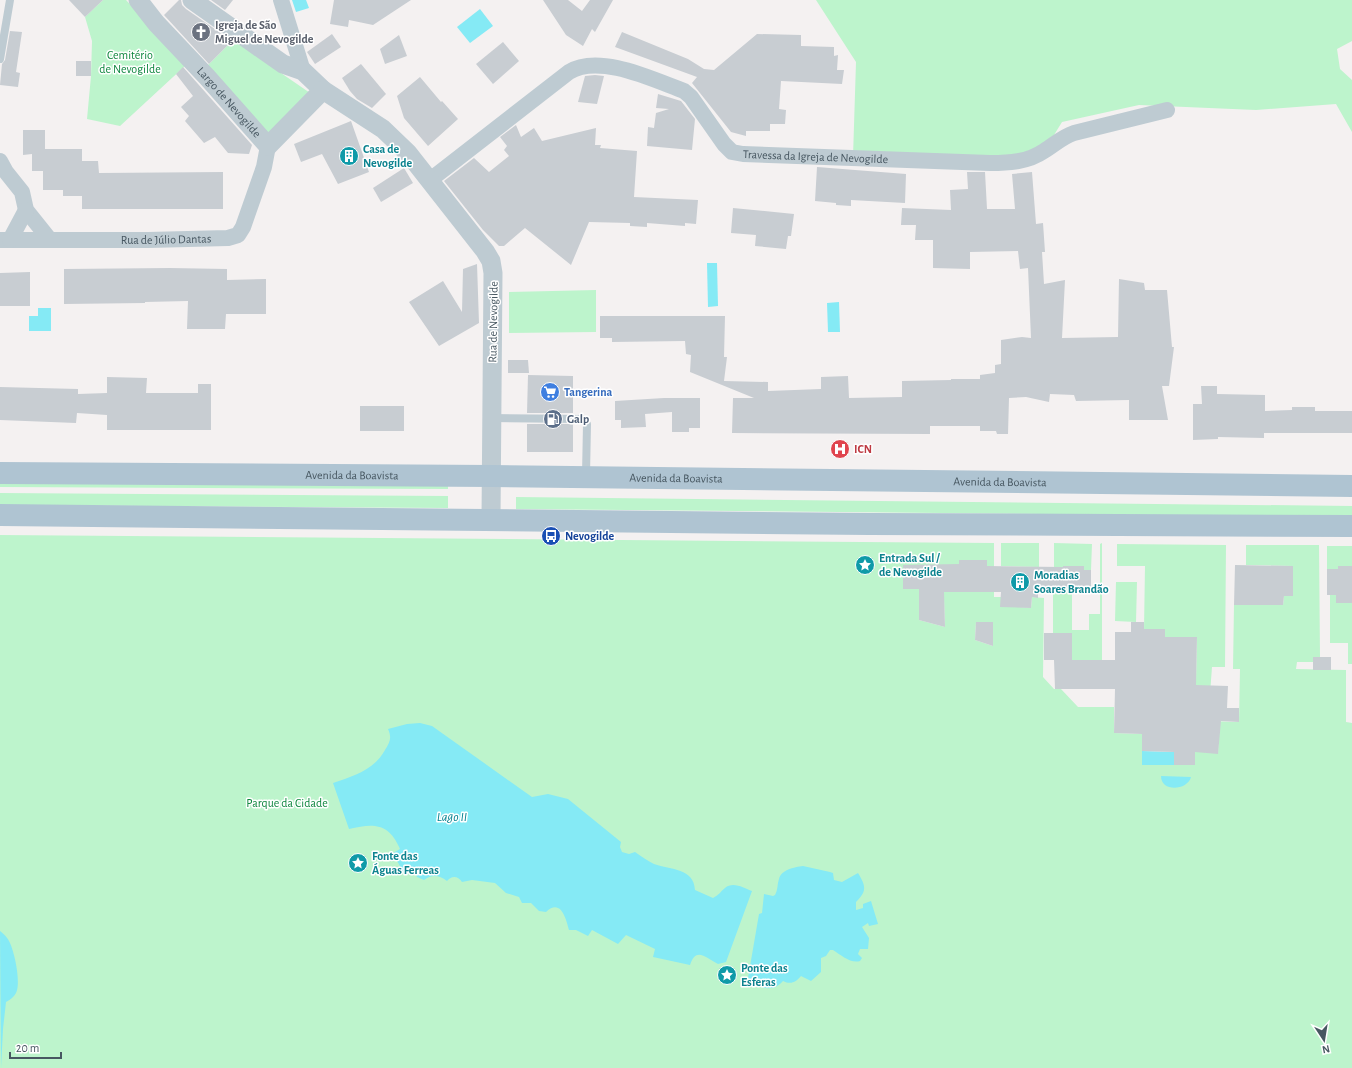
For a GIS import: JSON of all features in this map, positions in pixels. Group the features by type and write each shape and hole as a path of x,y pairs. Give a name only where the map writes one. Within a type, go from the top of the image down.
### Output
{"main road":[{"name":"Avenida da Boavista","path":"0,473 492,476 1352,486"},
{"path":"0,515 869,524 1352,526"}],"street":[{"name":"Largo de Nevogilde","path":"138,0 156,23 207,77 268,146 323,90"},
{"path":"192,0 283,64 302,71 323,90"},
{"path":"281,0 302,71"},
{"name":"Travessa da Igreja de Nevogilde","path":"430,180 570,72 582,66 614,66 684,91 696,104 724,144 732,152 743,154 990,163 1023,161 1038,155 1061,138 1074,133 1167,110"},
{"name":"Rua de Nevogilde","path":"323,90 383,129 408,152 485,251 491,261 493,273 491,520"},
{"name":"Rua de Júlio Dantas","path":"5,240 148,240 228,238 238,235 244,227 264,167 268,146"},
{"path":"0,161 6,172 22,192 26,210 50,240"},
{"path":"5,240 26,210"}],"lane":[{"path":"0,59 10,0"},
{"path":"491,418 582,419 587,424 586,478"}],"green space":[{"name":"Cemitério de Nevogilde","path":"103,0 126,0 186,65 120,126 87,119 91,76 92,41 85,17"},
{"path":"816,0 1352,0 1352,41 1337,49 1340,69 1352,80 1352,132 1336,104 1256,110 1139,105 1062,122 1054,135 1027,155 853,157 856,62"},
{"path":"233,40 313,95 269,139 205,68"},
{"path":"596,290 596,332 509,333 509,292"},
{"path":"0,483 448,486 448,489 0,487"},
{"path":"0,493 448,496 448,508 0,505"},
{"path":"516,497 1352,506 1352,517 516,509"},
{"name":"Parque da Cidade","path":"0,535 994,543 994,597 1008,597 1020,607 1031,608 1032,597 1044,598 1043,677 1054,689 1061,689 1078,707 1114,707 1114,733 1142,734 1142,765 1194,765 1197,638 1165,637 1144,629 1145,566 1117,566 1117,544 1226,545 1225,667 1212,667 1208,721 1239,722 1240,669 1233,669 1234,605 1283,605 1284,596 1293,596 1293,566 1246,565 1246,545 1319,545 1320,657 1313,657 1313,662 1297,662 1296,669 1346,670 1346,722 1352,723 1352,1068 0,1068","holes":["944,599 945,627 919,620","976,622 993,622 993,646 975,640","1219,736 1218,753 1205,753"]},
{"path":"1001,543 1039,543 1039,567 1001,566"},
{"path":"1054,543 1092,544 1091,570 1084,570 1083,566 1063,566 1063,569 1054,569"},
{"path":"1102,543 1102,660 1072,660 1072,634 1053,633 1053,588 1072,588 1072,630 1089,630 1089,614 1100,614 1100,544"},
{"path":"1327,546 1352,546 1352,566 1338,566 1338,569 1327,569"},
{"path":"1116,582 1137,582 1136,622 1115,621"},
{"path":"1330,595 1336,595 1336,603 1352,603 1352,664 1348,664 1348,643 1330,643"}],"water":[{"path":"292,0 306,0 309,8 296,12"},
{"path":"480,9 493,26 470,43 457,27"},
{"path":"707,263 717,263 718,306 708,307"},
{"path":"839,302 840,332 828,332 827,303"},
{"path":"38,308 51,308 51,331 29,331 29,316 38,316"},
{"name":"Lago II","path":"420,723 432,726 532,797 548,794 568,799 621,842 620,847 622,852 629,854 635,852 654,864 686,874 694,883 695,890 713,898 731,885 752,891 726,962 718,964 702,955 698,955 692,959 690,965 653,957 655,949 626,935 618,944 592,930 588,936 576,930 569,930 562,912 556,907 551,908 546,912 539,911 531,903 522,903 519,897 506,893 495,883 472,880 462,882 459,878 455,877 447,881 436,876 424,880 417,877 411,869 407,870 404,874 393,853 400,849 396,840 391,834 380,827 373,826 349,829 333,783 356,775 375,763 389,742 390,735 388,729 407,724"},
{"path":"1142,751 1174,752 1174,765 1142,765"},
{"path":"1161,776 1191,777 1185,785 1175,788 1165,785"},
{"path":"803,866 833,873 834,880 842,882 858,873 863,881 864,891 856,902 856,910 863,908 863,904 871,901 878,924 869,926 868,923 862,927 869,938 868,949 860,949 858,954 862,958 860,961 857,962 850,960 833,950 830,950 826,956 821,958 821,972 811,981 801,976 793,982 788,983 783,981 774,987 765,988 748,978 759,914 762,913 764,894 775,895 782,873 792,868"},
{"path":"0,931 7,938 12,948 17,968 18,983 15,994 6,1002 1,1068"}],"building":[{"path":"69,0 103,0 85,17"},
{"name":"Igreja de São Miguel de Nevogilde","path":"179,0 181,0 182,5 186,9 232,41 209,64 164,15"},
{"path":"211,0 233,0 225,10"},
{"path":"334,0 411,0 373,25 349,20 348,27 330,24"},
{"path":"543,0 568,0 582,11 590,0 613,0 595,32 592,29 583,46 566,35"},
{"path":"10,31 22,32 16,72 20,73 18,87 0,85 2,64 5,60"},
{"path":"622,32 688,59 704,69 714,70 757,34 801,35 801,46 834,47 834,56 838,55 837,70 844,70 842,84 781,81 779,109 786,110 785,124 770,124 770,131 746,131 746,136 731,132 692,83 697,77 615,47"},
{"path":"332,34 341,47 315,64 307,52"},
{"path":"399,35 407,56 385,64 380,49"},
{"path":"503,42 519,61 493,84 476,64"},
{"path":"76,61 91,61 91,76 76,76"},
{"path":"361,64 386,94 372,108 357,99 342,78"},
{"path":"183,67 252,145 249,154 228,153 215,137 204,143 185,121 189,116 181,107 193,96 176,74"},
{"path":"585,76 604,76 597,104 578,102"},
{"path":"420,77 441,102 442,101 458,119 428,146 404,118 397,96"},
{"path":"658,94 681,101 695,119 692,150 647,146 648,127 654,128 656,113 669,109 656,108"},
{"name":"Casa de Nevogilde","path":"351,121 369,172 338,184 322,154 301,162 294,144"},
{"path":"516,125 521,137 534,128 542,141 596,128 595,145 601,145 600,148 637,151 634,197 698,200 696,224 685,223 685,226 647,223 647,227 630,226 630,223 589,222 571,265 525,228 504,246 499,246 483,230 444,181 474,158 489,172 509,156 504,150 507,146 500,137"},
{"path":"23,130 45,130 45,149 82,149 82,161 98,161 99,173 223,172 223,209 82,209 82,196 63,196 63,190 43,190 43,171 32,171 32,154 23,155"},
{"path":"817,167 906,174 905,203 851,200 851,206 815,201"},
{"path":"404,168 413,183 381,202 373,188"},
{"path":"967,172 985,172 987,209 1015,209 1012,174 1032,172 1036,224 1043,223 1045,252 1042,252 1044,284 1065,280 1062,338 1118,337 1119,279 1144,283 1145,290 1167,290 1172,347 1174,347 1169,386 1162,386 1168,420 1129,420 1129,400 1076,401 1074,395 1050,394 1049,402 1026,397 1009,398 1008,434 997,434 996,431 980,431 980,426 930,426 930,434 732,433 733,398 754,398 690,372 691,355 686,354 685,341 612,342 612,338 600,338 600,316 725,316 724,357 727,357 724,381 768,382 768,391 821,389 821,377 848,376 849,398 902,397 902,381 980,379 980,375 995,373 995,365 1001,364 1001,340 1022,337 1031,338 1028,268 1020,269 1018,251 970,252 970,269 933,268 933,240 915,240 916,225 901,225 902,208 951,210 950,190 968,189"},
{"path":"733,208 794,214 791,236 788,236 786,249 755,246 756,235 731,233"},
{"path":"477,264 479,323 439,346 409,302 443,281 462,312 463,269"},
{"path":"64,269 227,269 227,280 266,279 266,314 226,314 225,329 187,329 188,301 64,304"},
{"path":"30,272 30,306 0,306 0,273"},
{"path":"508,360 528,360 529,373 508,373"},
{"name":"Tangerina","path":"528,375 573,376 573,413 527,413"},
{"path":"107,377 147,378 146,393 198,393 198,384 211,384 211,430 107,430 107,415 77,413 76,423 0,420 0,387 78,389 78,394 107,393"},
{"path":"1201,386 1217,386 1217,394 1265,395 1265,411 1292,410 1292,407 1315,407 1315,411 1352,411 1352,433 1264,433 1264,438 1218,437 1218,439 1193,440 1193,404 1202,404"},
{"path":"664,398 700,398 700,428 689,428 689,432 672,432 672,412 645,414 646,427 621,428 621,420 615,420 615,401"},
{"path":"360,406 404,406 404,431 360,431"},
{"path":"527,424 573,424 573,452 527,452"},
{"path":"959,560 987,560 987,566 1084,566 1084,570 1091,570 1091,588 1038,588 1038,598 1032,597 1031,608 1000,607 1001,592 944,592 945,627 919,620 919,589 903,589 903,565 959,564"},
{"path":"1235,565 1293,566 1293,596 1284,596 1283,605 1234,605"},
{"path":"1338,566 1352,566 1352,603 1336,603 1336,595 1327,595 1327,569 1338,569"},
{"path":"976,622 993,622 993,646 975,640"},
{"path":"1131,622 1144,622 1144,629 1165,629 1165,637 1197,637 1196,685 1228,686 1227,708 1239,708 1239,722 1221,721 1218,754 1195,752 1195,765 1174,765 1174,752 1142,751 1142,734 1114,733 1115,689 1055,689 1054,660 1044,660 1044,633 1072,633 1072,660 1115,660 1115,632 1131,632"},
{"path":"1313,657 1331,657 1331,670 1313,670"}],"place":[{"name":"Igreja de São Miguel de Nevogilde","path":"201,32"},
{"name":"Casa de Nevogilde","path":"349,156"},
{"name":"Tangerina","path":"550,392"},
{"name":"Galp","path":"553,419"},
{"name":"ICN","path":"840,449"},
{"name":"Nevogilde","path":"551,536"},
{"name":"Entrada Sul / de Nevogilde","path":"865,565"},
{"name":"Moradias Soares Brandão","path":"1020,582"},
{"name":"Fonte das Águas Ferreas","path":"358,863"},
{"name":"Ponte das Esferas","path":"727,975"}]}
